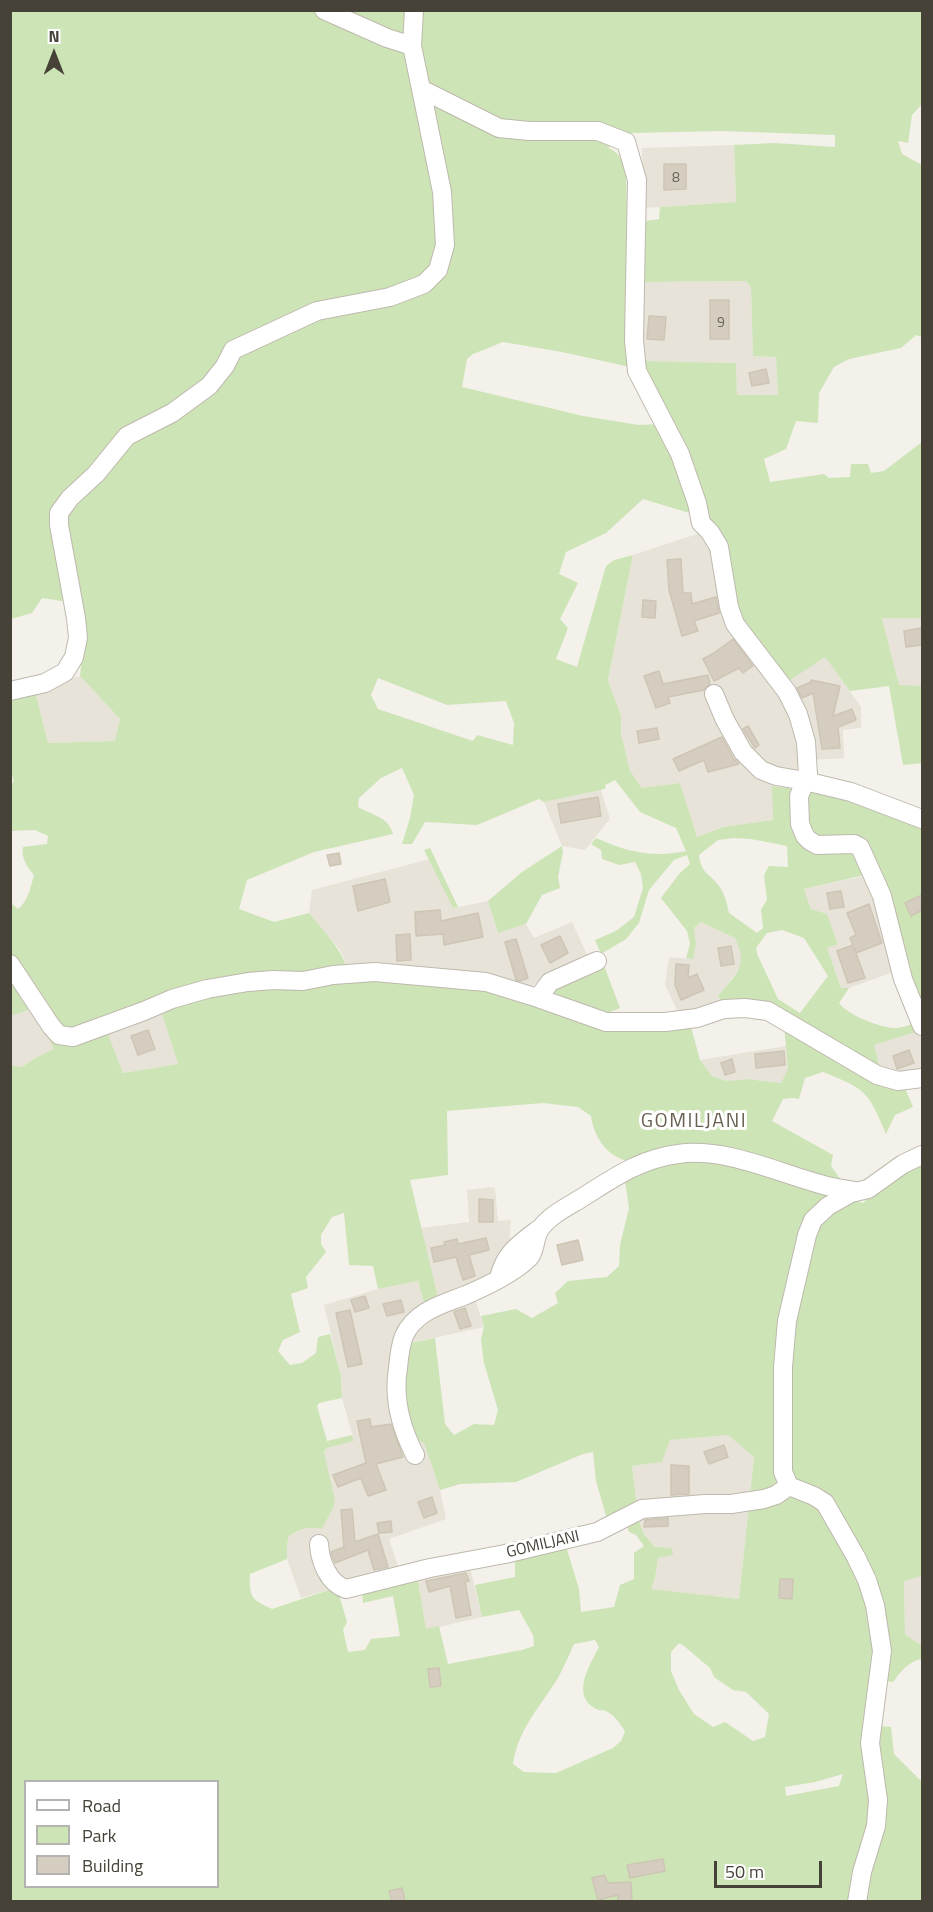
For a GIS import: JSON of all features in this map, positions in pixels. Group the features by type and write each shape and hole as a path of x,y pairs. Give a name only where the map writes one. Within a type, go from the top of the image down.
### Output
{"street":[{"path":"324,10 387,38 412,46"},
{"path":"10,691 45,683 65,672 74,657 78,638 76,618 59,525 59,513 70,498 96,474 127,436 172,413 209,386 225,366 233,350 317,311 390,297 424,284 438,270 446,245 442,192 412,46 414,10"},
{"path":"420,89 499,128 529,131 598,131 626,142 637,180 634,340 637,371 680,454 697,504 700,523 710,532 719,547 729,607 735,624 782,685 798,714 806,742 808,774 799,796 800,824 805,836 817,845 854,844 860,847 882,896 903,978 922,1026"},
{"path":"714,694 724,720 743,752 761,770 776,776 851,792 920,814"},
{"path":"538,998 550,982 597,961"},
{"path":"10,964 51,1026 59,1035 73,1037 172,999 207,989 248,982 303,981 333,975 375,972 486,982 606,1022 665,1022 697,1018 724,1009 745,1008 768,1011 877,1075 898,1081 922,1078"},
{"path":"415,1455 406,1438 399,1413 396,1377 400,1347 405,1334 431,1308 468,1294 513,1270 531,1256 539,1229 561,1210 618,1174 649,1160 679,1153 710,1154 778,1171 821,1185 855,1191 868,1189 903,1164 922,1155"},
{"path":"855,1191 828,1206 813,1220 807,1235 787,1321 783,1367 783,1472 789,1486 825,1503 856,1557 867,1580 874,1605 882,1651 870,1743 878,1800 876,1826 862,1872 857,1902"},
{"name":"GOMILJANI","path":"319,1544 319,1554 333,1581 337,1586 346,1588 597,1533 642,1509 731,1504 764,1499 776,1495 789,1486"}],"shaded area":[{"path":"734,145 736,202 643,208 642,148"},
{"path":"746,281 751,287 753,356 776,357 778,395 737,396 736,363 645,361 644,282"},
{"path":"703,532 794,718 800,757 797,769 791,772 778,771 772,786 774,820 723,827 697,837 680,783 642,788 630,772 621,734 621,716 608,680 633,555"},
{"path":"882,617 922,618 922,686 899,686"},
{"path":"825,656 861,707 861,728 843,730 844,758 812,760 786,683"},
{"path":"80,676 120,719 116,741 48,743 35,691"},
{"path":"601,790 610,819 585,850 562,846 544,802"},
{"path":"430,859 453,908 488,901 498,933 526,924 534,938 572,922 589,959 539,981 531,987 349,970 340,950 309,913 312,890"},
{"path":"868,875 896,971 849,988 841,988 827,948 838,943 827,914 811,909 804,889"},
{"path":"701,922 735,938 742,952 742,965 718,996 723,1005 680,1016 665,985 669,957 693,959 696,944 694,928"},
{"path":"31,1009 39,1018 55,1049 22,1067 11,1065 10,1016"},
{"path":"161,1011 178,1064 123,1073 103,1021"},
{"path":"919,1031 922,1042 922,1074 881,1073 874,1045"},
{"path":"786,1046 788,1068 781,1083 747,1079 727,1081 712,1076 700,1060"},
{"path":"495,1188 498,1221 511,1220 509,1246 493,1270 481,1281 438,1298 420,1228 469,1222 467,1190"},
{"path":"418,1281 425,1306 475,1299 484,1327 406,1344 424,1443 440,1490 446,1519 389,1539 399,1569 301,1598 287,1559 289,1536 308,1527 322,1529 335,1500 324,1453 327,1448 354,1441 342,1398 341,1376 324,1305 378,1289"},
{"path":"728,1435 754,1456 739,1599 650,1589 655,1578 658,1558 673,1555 655,1547 644,1534 638,1519 632,1466 662,1462 669,1440"},
{"path":"469,1564 482,1617 426,1630 417,1575"},
{"path":"922,1576 922,1646 905,1634 904,1580"}],"green space":[{"path":"11,11 922,11 922,104 912,115 908,143 898,141 902,154 922,165 922,337 916,335 901,348 849,359 834,367 819,393 818,423 796,421 786,449 764,459 770,482 824,474 829,478 850,477 851,464 868,464 871,473 884,471 922,442 922,618 882,618 899,685 922,686 922,763 903,765 889,686 850,691 825,657 786,683 743,624 687,452 663,402 646,374 645,361 736,363 737,395 778,395 776,357 753,356 751,287 746,281 644,282 646,221 659,219 660,207 736,202 734,145 775,143 835,147 835,135 723,131 631,133 609,143 609,148 621,159 626,176 630,367 503,342 473,354 467,359 462,387 583,416 639,425 659,424 693,514 643,499 606,533 566,552 559,574 578,583 560,619 568,628 556,659 577,667 606,566 614,560 633,555 608,680 621,716 621,734 630,771 642,788 680,783 697,837 723,827 773,820 772,786 857,800 922,826 922,1013 908,977 882,871 804,889 811,909 827,914 838,944 827,948 841,988 849,988 839,1003 843,1008 875,1024 891,1028 916,1023 919,1031 874,1045 881,1073 810,1029 723,1005 718,996 735,975 741,963 735,938 701,922 694,928 696,944 693,959 686,958 690,944 687,931 661,898 679,874 690,864 687,855 674,860 649,890 639,923 626,939 601,954 595,940 616,931 634,917 643,888 641,874 635,862 619,865 602,859 601,850 591,844 596,838 618,847 651,854 686,851 676,828 640,812 615,780 601,790 544,802 539,799 477,825 425,822 412,844 402,844 414,795 402,768 381,778 359,798 358,807 388,823 393,834 314,852 247,880 239,909 274,922 309,913 340,952 351,980 376,978 485,988 551,1009 690,1023 700,1060 712,1076 727,1081 747,1079 781,1083 788,1068 784,1026 904,1086 913,1107 895,1115 886,1134 864,1093 857,1087 823,1072 805,1078 799,1099 783,1099 772,1121 833,1155 831,1166 841,1180 836,1196 863,1203 881,1185 922,1162 922,1576 904,1581 905,1634 922,1646 922,1659 909,1664 893,1682 886,1681 881,1726 891,1727 894,1754 922,1782 922,1901 11,1901 11,1065 22,1067 54,1049 39,1018 31,1009 11,1016 10,899 18,909 29,894 34,875 25,862 23,847 47,844 48,836 35,830 11,831 11,784 14,782 10,768 11,697 35,691 48,743 115,741 120,719 80,676 86,620 62,601 42,598 32,613 11,619","holes":["378,678 447,705 506,701 514,723 513,745 477,735 473,741 378,709 371,695","751,839 787,846 788,867 769,866 764,875 767,900 761,910 763,928 757,933 729,913 723,892 700,861 699,855 718,840","782,930 804,938 828,976 800,1013 778,999 758,956 756,948 767,933","161,1011 178,1064 123,1073 103,1021","543,1103 578,1107 591,1116 602,1144 620,1158 640,1162 689,1160 655,1169 625,1181 629,1208 620,1245 619,1266 607,1277 568,1281 555,1293 558,1303 532,1318 516,1309 481,1316 484,1327 481,1339 484,1363 498,1410 494,1425 474,1424 454,1435 445,1424 435,1338 406,1344 404,1415 410,1435 424,1443 440,1490 460,1484 516,1482 593,1452 596,1481 607,1519 637,1507 632,1466 662,1462 670,1440 728,1435 754,1457 739,1599 651,1589 658,1558 673,1555 672,1548 655,1547 644,1534 638,1519 626,1523 629,1532 636,1535 644,1546 634,1553 634,1579 620,1585 614,1607 581,1612 579,1589 566,1546 515,1559 515,1577 475,1585 482,1617 519,1610 533,1635 534,1646 522,1650 448,1664 439,1626 426,1629 417,1575 362,1589 363,1603 393,1596 400,1636 371,1639 365,1650 348,1652 343,1630 347,1622 338,1592 332,1589 272,1609 260,1603 253,1596 250,1574 287,1559 289,1536 305,1529 322,1529 335,1500 324,1452 327,1448 354,1441 352,1435 327,1441 317,1406 319,1403 342,1398 341,1376 330,1334 318,1337 316,1353 302,1363 290,1365 278,1351 283,1340 300,1332 291,1294 308,1288 306,1277 326,1252 321,1244 321,1235 332,1217 344,1213 349,1265 373,1266 378,1289 418,1281 425,1306 438,1298 410,1180 448,1175 447,1111","595,1640 599,1647 584,1680 584,1696 588,1703 596,1709 612,1715 625,1732 621,1741 613,1748 556,1773 524,1772 513,1764 520,1740 558,1678 574,1644","679,1643 710,1668 714,1677 733,1690 746,1692 769,1714 765,1737 753,1741 725,1722 713,1727 694,1714 679,1690 671,1671 671,1652","843,1774 839,1786 786,1796 785,1787 815,1782"]},
{"path":"562,846 558,877 560,888 542,895 526,924 498,933 488,901 522,872"},
{"path":"430,848 458,907 453,908 424,850"},
{"path":"601,965 605,968 620,1008 602,1015 548,993"}],"building":[{"path":"664,164 686,164 686,189 664,190"},
{"path":"710,300 729,300 729,339 710,339"},
{"path":"649,316 666,317 664,340 647,339"},
{"path":"766,369 769,383 752,386 749,373"},
{"path":"681,559 683,593 691,593 692,604 716,597 719,613 694,621 698,631 682,636 669,590 667,560"},
{"path":"643,600 656,601 655,618 642,617"},
{"path":"922,628 922,645 906,647 904,631"},
{"path":"733,639 753,666 743,673 739,668 714,681 703,659"},
{"path":"659,671 663,684 708,675 710,684 704,690 668,697 670,703 656,708 644,676"},
{"path":"811,680 840,686 833,716 852,709 856,720 838,727 840,748 822,749 813,693 802,698 797,688"},
{"path":"748,726 759,745 755,748 743,729"},
{"path":"657,728 659,739 639,743 637,731"},
{"path":"722,737 733,758 739,764 708,772 704,760 679,771 673,759"},
{"path":"598,797 601,816 561,823 558,804"},
{"path":"339,853 341,864 330,866 327,855"},
{"path":"385,879 390,902 358,911 353,886"},
{"path":"841,891 844,907 830,909 827,893"},
{"path":"922,895 922,910 911,916 905,903"},
{"path":"869,904 882,943 856,953 854,948 865,978 848,983 837,951 853,945 850,938 856,935 847,913"},
{"path":"440,910 441,921 478,913 483,937 444,945 443,934 416,936 415,912"},
{"path":"410,934 411,960 397,961 396,935"},
{"path":"560,936 568,953 550,963 541,945"},
{"path":"516,939 528,978 520,981 516,980 505,942"},
{"path":"731,946 734,964 721,966 718,948"},
{"path":"676,964 689,965 688,978 697,974 704,990 681,1000 675,985"},
{"path":"148,1030 155,1049 138,1055 131,1036"},
{"path":"909,1050 914,1063 897,1069 893,1056"},
{"path":"784,1051 785,1065 756,1068 755,1054"},
{"path":"732,1059 735,1072 725,1075 721,1063"},
{"path":"479,1199 493,1200 493,1222 479,1222"},
{"path":"486,1238 489,1250 469,1255 475,1276 463,1280 456,1257 434,1262 431,1248 445,1245 444,1242 457,1239 458,1244"},
{"path":"578,1240 583,1260 562,1265 557,1245"},
{"path":"365,1296 369,1308 355,1312 351,1300"},
{"path":"401,1300 404,1312 387,1316 383,1304"},
{"path":"465,1308 471,1326 460,1329 454,1312"},
{"path":"350,1310 362,1364 348,1367 336,1313"},
{"path":"370,1419 371,1427 391,1424 403,1457 376,1464 386,1490 368,1496 361,1478 338,1487 333,1475 366,1463 357,1421"},
{"path":"724,1445 728,1457 709,1464 704,1452"},
{"path":"671,1465 689,1466 689,1494 671,1495"},
{"path":"432,1497 437,1513 424,1518 418,1502"},
{"path":"352,1509 355,1542 378,1534 388,1567 374,1570 368,1550 335,1563 331,1552 344,1547 341,1510"},
{"path":"668,1518 668,1526 644,1527 645,1520"},
{"path":"391,1521 392,1532 379,1533 377,1523"},
{"path":"466,1573 469,1581 465,1582 471,1615 456,1618 450,1586 429,1592 426,1581"},
{"path":"780,1579 793,1579 792,1599 779,1598"},
{"path":"439,1668 441,1686 430,1687 428,1669"},
{"path":"663,1859 665,1871 630,1878 627,1865"},
{"path":"605,1875 607,1883 631,1882 632,1902 618,1902 618,1895 598,1900 592,1878"},
{"path":"402,1888 405,1902 392,1902 389,1891"}],"district":[{"name":"GOMILJANI","path":"694,1122"}]}
